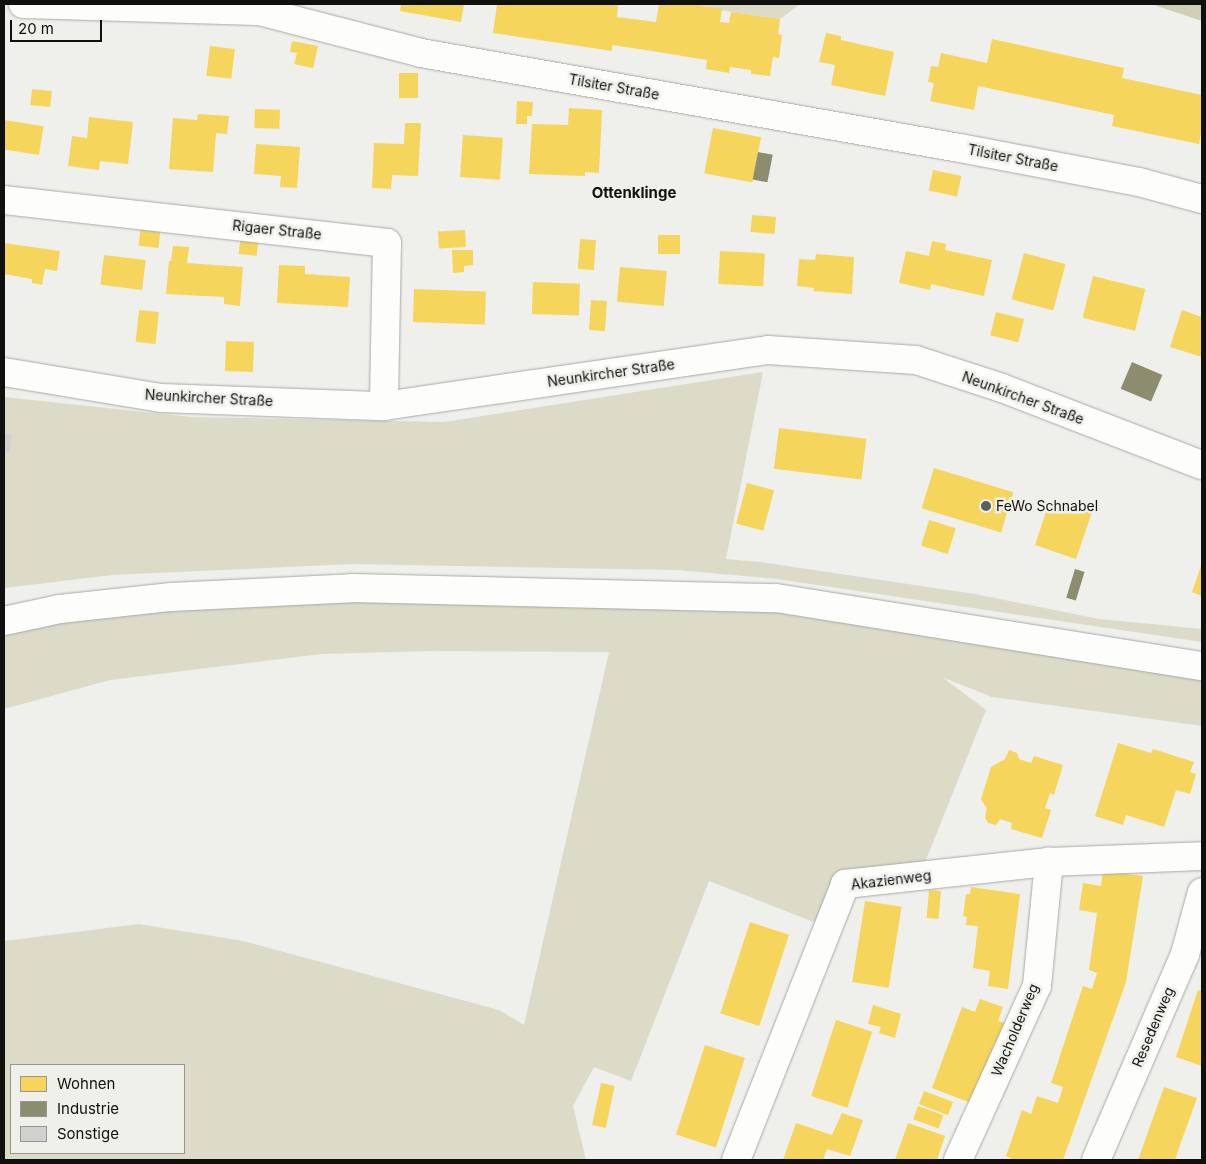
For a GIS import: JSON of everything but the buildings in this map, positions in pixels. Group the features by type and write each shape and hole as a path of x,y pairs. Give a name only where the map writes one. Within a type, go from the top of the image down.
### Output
{"street":[{"name":"Tilsiter Straße","path":"23,4 259,11 421,53 978,151 1139,182 1202,199"},
{"name":"Rigaer Straße","path":"4,200 387,243 384,406"},
{"name":"Neunkircher Straße","path":"4,372 161,398 384,406 768,350 906,359 916,360 1002,388 1202,465"},
{"path":"4,621 60,609 171,597 352,588 776,598 1202,666"},
{"name":"Akazienweg","path":"736,1160 845,884 1049,862 1202,856"},
{"name":"Wacholderweg","path":"958,1160 1037,986 1049,862"},
{"name":"Resedenweg","path":"1096,1160 1194,958 1202,892"}],"green space":[{"path":"703,4 800,4 780,19 731,12 702,6"},
{"path":"1151,4 1202,4 1202,21"},
{"path":"763,372 726,559 760,562 975,594 1099,619 1202,629 1202,642 777,579 676,570 353,564 112,575 4,588 4,397 191,417 444,422"},
{"path":"171,597 704,598 1202,666 1202,726 992,697 942,677 986,710 924,865 845,884 829,928 709,881 631,1081 594,1067 573,1106 586,1160 4,1160 4,941 139,924 243,941 499,1010 524,1025 609,652 431,651 322,654 110,680 4,709 4,621"}],"place":[{"name":"FeWo Schnabel","path":"986,506"}],"district":[{"name":"Ottenklinge","path":"634,193"}]}
